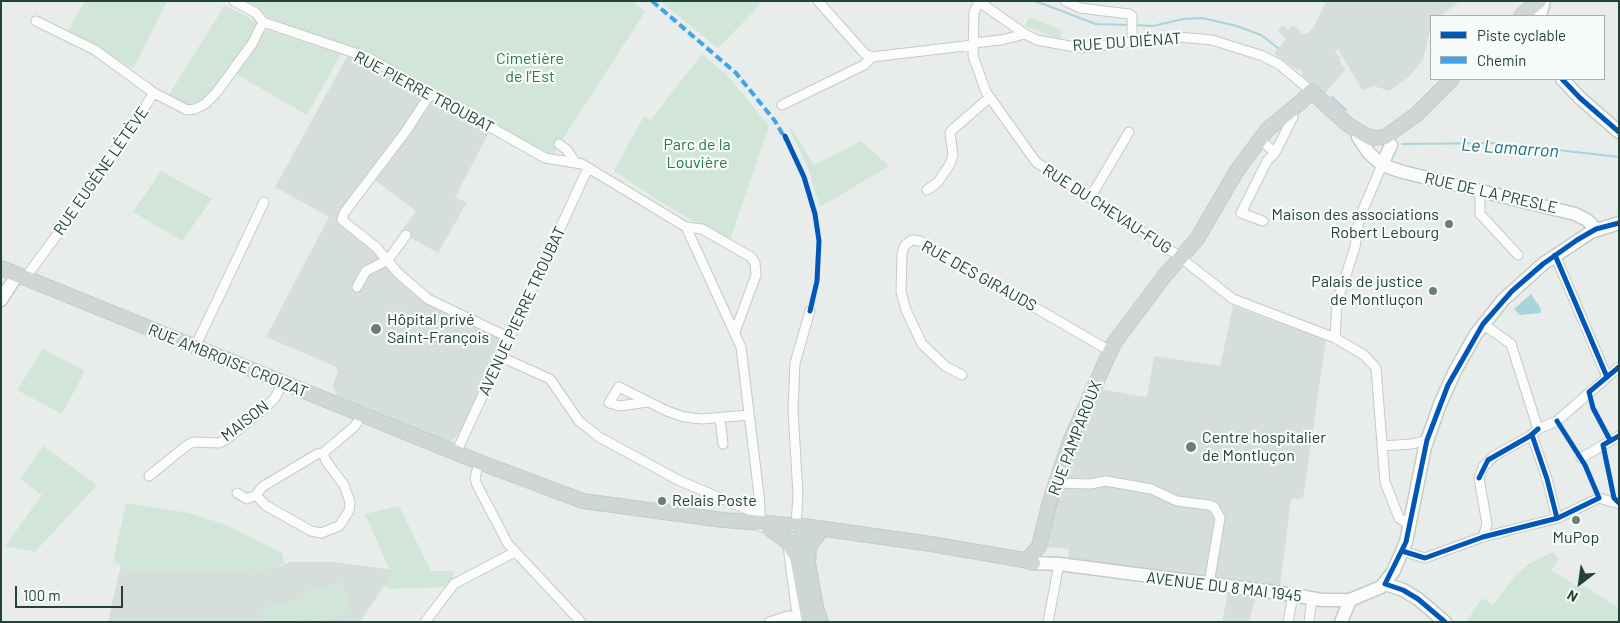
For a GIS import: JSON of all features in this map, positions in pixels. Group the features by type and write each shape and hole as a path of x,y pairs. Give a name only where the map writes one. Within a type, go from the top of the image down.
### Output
{"main road":[{"path":"1368,140 1369,152 1382,165 1391,145 1417,114 1451,80"},
{"path":"1563,80 1580,98 1619,132"},
{"name":"RUE DU DIÉNAT","path":"1311,91 1326,106 1368,140"},
{"path":"1261,138 1267,130 1302,101 1311,91"},
{"path":"1261,138 1304,109 1317,105 1326,106"},
{"path":"1368,140 1390,135 1417,114"},
{"name":"RUE PAMPAROUX","path":"1035,557 1070,441 1112,347 1207,224 1236,172 1261,138"},
{"path":"1368,140 1391,145"},
{"name":"RUE DE LA PRESLE","path":"1382,165 1403,172 1575,214 1587,220 1596,230"},
{"path":"1445,622 1418,599 1403,590 1385,584 1402,550 1410,525 1427,440 1448,385 1483,324 1512,291 1555,254 1596,230 1619,223"},
{"name":"RUE AMBROISE CROIZAT","path":"1,268 456,453"},
{"path":"1,300 21,276"},
{"path":"456,453 583,501 723,520 760,523 800,534 809,547 802,560 821,622"},
{"path":"800,534 803,620"},
{"name":"AVENUE DU 8 MAI 1945","path":"800,534 930,550 948,548"},
{"name":"AVENUE DU 8 MAI 1945","path":"800,534 857,535 948,548 1035,557 1059,564 1312,598 1350,600 1385,584"},
{"path":"1341,622 1350,600"}],"street":[{"name":"RUE PIERRE TROUBAT","path":"234,1 256,13 262,22 367,57 546,158 575,162 588,168 686,227 702,228 751,257 755,263 756,275 735,332"},
{"path":"818,1 865,54 872,57 993,41 1025,34"},
{"name":"RUE DU DIÉNAT","path":"979,1 1025,34 1037,40 1069,47 1178,37 1226,42 1263,56 1280,65 1311,91"},
{"name":"RUE DU CHEVAU-FUG","path":"979,1 974,12 973,56 989,98 1036,162 1180,258 1233,299 1335,338 1364,355 1376,368 1385,482 1399,518 1410,525"},
{"path":"1065,1 1080,8 1129,14 1132,19 1132,41"},
{"path":"36,21 96,50 154,93"},
{"name":"RUE EUGÈNE LÉTÈVE","path":"21,276 71,216 154,93 187,110 206,104 252,44 262,22"},
{"path":"782,105 864,65 872,57"},
{"path":"431,93 342,216 343,222 376,247 398,273 428,299 510,338"},
{"path":"927,190 938,182 950,164 953,155 950,133 952,130 989,98"},
{"path":"1263,221 1241,213 1267,161 1275,153 1292,117"},
{"path":"1090,198 1129,132"},
{"path":"1261,138 1275,153"},
{"path":"560,144 567,150 575,162"},
{"path":"1335,338 1337,303 1354,247 1360,215 1382,165"},
{"name":"AVENUE PIERRE TROUBAT","path":"456,453 588,168"},
{"path":"1480,191 1480,214 1518,255"},
{"path":"195,347 264,202"},
{"path":"501,357 550,379 579,421 599,437 760,523 759,495 741,347 686,227"},
{"path":"357,288 366,271 388,260 406,235"},
{"name":"RUE DES GIRAUDS","path":"962,375 946,366 922,344 906,310 901,292 902,253 904,245 912,240 920,241 1112,347"},
{"path":"1555,254 1607,377"},
{"path":"769,622 788,616 803,620 793,410 795,364 810,311"},
{"path":"1322,332 1335,324"},
{"path":"1483,324 1511,344 1523,383 1557,518"},
{"path":"1483,537 1487,524 1479,478 1488,460 1522,439 1557,421 1619,367"},
{"name":"MAISON","path":"149,476 193,442 219,443 227,439 275,398 283,382"},
{"path":"647,402 684,417 720,418 749,415"},
{"path":"237,493 247,499 256,495 262,487 317,454 323,453 355,426 362,414"},
{"path":"720,418 723,444"},
{"path":"1581,458 1619,436"},
{"path":"1382,446 1412,444 1427,440"},
{"path":"1412,444 1424,454"},
{"path":"256,495 265,505 311,531 321,533 339,526 349,511 350,502 344,485 326,461 323,453"},
{"path":"480,462 475,478 476,485 508,544 581,622"},
{"path":"1056,483 1115,483 1151,488 1177,501 1214,507 1220,518 1209,584"},
{"path":"1402,550 1425,558 1483,537 1557,518 1599,498 1619,504"},
{"path":"425,622 454,584 515,552"},
{"path":"1048,622 1059,564"},
{"path":"1288,622 1293,595"},
{"path":"1309,622 1312,598"}],"shaded area":[{"path":"1326,1 1460,1 1441,15 1430,15 1430,30 1423,60 1408,78 1389,91 1374,86 1362,90 1338,49 1335,52 1341,58 1339,61 1346,69 1324,95 1303,76 1301,70 1297,70 1274,54 1286,39 1278,31 1283,25 1288,30 1293,25 1303,34 1308,33 1314,27"},
{"path":"348,55 368,61 490,130 455,198 467,202 438,253 400,232 416,211 374,179 339,224 362,240 400,277 504,339 479,395 458,435 449,442 336,395 333,385 338,371 336,367 266,337 329,217 275,187"},
{"name":"Centre hospitalier de Montluçon","path":"1233,306 1326,340 1303,498 1291,499 1280,587 1068,558 1069,549 1047,547 1054,506 1076,440 1099,389 1147,397 1154,356 1220,366"},
{"path":"291,562 333,562 395,570 360,622 108,622 120,569 216,571 273,568"},
{"path":"1228,592 1256,595 1249,622 1222,622"}],"green space":[{"path":"85,1 167,1 133,69 68,30"},
{"name":"Cimetière de l’Est","path":"241,1 633,1 645,12 551,157 368,54 274,23 263,13"},
{"path":"660,1 759,1 760,5 718,48"},
{"path":"225,5 258,23 257,31 229,71 199,104 191,106 182,104 168,96"},
{"path":"1029,17 1062,30 1059,39 1025,26"},
{"path":"267,30 341,54 307,115 236,74"},
{"name":"Parc de la Louvière","path":"702,54 727,75 769,126 729,243 614,171 644,116 651,120"},
{"path":"791,128 814,165 861,141 889,166 820,207 808,168 789,129"},
{"path":"161,171 212,199 182,241 133,212"},
{"path":"43,349 85,371 62,414 17,390"},
{"path":"43,446 97,485 35,552 5,546 42,495 20,479"},
{"path":"126,503 189,513 224,524 282,553 284,563 273,568 216,571 120,569 121,565 113,562"},
{"path":"399,506 431,571 454,571 453,579 444,587 389,589 385,586 395,570 389,569 365,514"},
{"path":"1553,552 1559,559 1551,570 1581,589 1584,586 1619,608 1618,622 1466,622 1482,598 1493,605 1514,577 1529,564"},
{"path":"343,582 351,613 317,622 309,622 308,618 294,622 265,622 262,608 303,598 302,592"}],"water":[{"path":"1531,294 1541,309 1541,313 1520,315 1514,309"}],"waterway":[{"name":"Le Lamarron","path":"1035,1 1096,24 1128,25"},
{"name":"Le Lamarron","path":"1135,25 1153,26 1183,19 1202,18 1237,26 1261,35 1278,48"},
{"name":"Le Lamarron","path":"1332,97 1346,110"},
{"name":"Le Lamarron","path":"1402,144 1497,143 1619,157"}],"marked path":[{"path":"652,1 736,73 775,121 786,140"}],"cycle path":[{"path":"1563,80 1580,98 1619,132"},
{"path":"785,136 804,177 815,214 819,241 817,281 810,311"},
{"path":"1445,622 1418,599 1403,590 1385,584 1406,542 1427,440 1448,385 1483,324 1512,291 1543,264 1577,240 1596,229 1619,223"},
{"path":"1555,255 1607,377"},
{"path":"1610,440 1593,408 1589,392 1619,367"},
{"path":"1402,551 1425,558 1483,537 1558,518 1599,498 1585,465 1557,421"},
{"path":"1479,478 1488,460 1530,436 1538,429"},
{"path":"1532,435 1547,479 1557,518"},
{"path":"1619,436 1603,445 1614,498 1619,503"}],"place":[{"name":"Maison des associations Robert Lebourg","path":"1449,224"},
{"name":"Palais de justice de Montluçon","path":"1433,291"},
{"name":"Hôpital privé Saint-François","path":"376,329"},
{"name":"Centre hospitalier de Montluçon","path":"1191,447"},
{"name":"Relais Poste","path":"662,501"},
{"name":"MuPop","path":"1576,520"}]}
